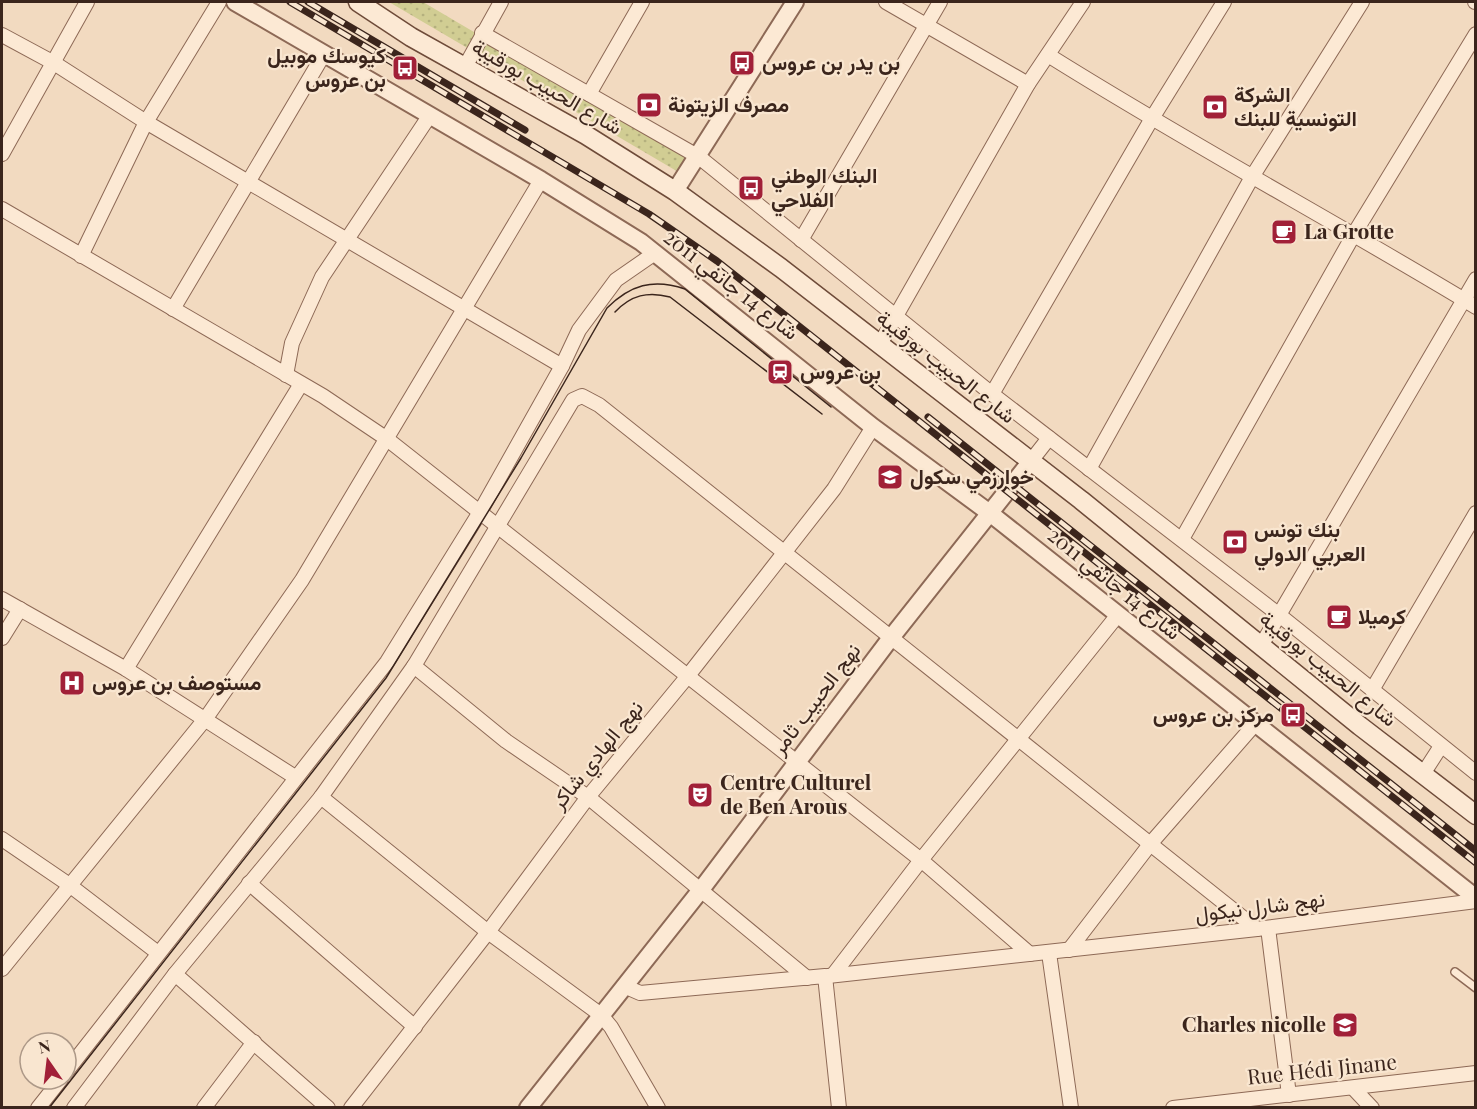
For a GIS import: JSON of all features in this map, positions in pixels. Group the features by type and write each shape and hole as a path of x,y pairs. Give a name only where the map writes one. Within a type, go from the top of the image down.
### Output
{"main road":[{"name":"شارع الحبيب بورقيبة","path":"360,2 411,36 466,65 586,135 675,191 790,275 1032,461 1476,815"}],"street":[{"path":"2,154 87,2"},
{"path":"81,256 146,122 219,2"},
{"name":"شارع 14 جانفي 2011","path":"236,2 541,180 654,253 873,427 991,514 1476,900"},
{"path":"466,65 501,2"},
{"path":"589,94 642,2"},
{"path":"675,191 699,157 795,2"},
{"path":"886,2 1028,84"},
{"path":"801,240 940,2"},
{"path":"880,344 1028,84 1081,5 1065,2"},
{"path":"992,394 1151,120 1224,2"},
{"path":"1089,469 1252,177 1362,2"},
{"path":"482,33 699,157 992,394 1182,539 1472,770 1476,755"},
{"path":"1182,539 1354,234 1476,34"},
{"path":"2,35 54,63 146,122 562,366"},
{"path":"173,309 324,54"},
{"path":"1048,55 1151,120 1354,234 1470,304"},
{"path":"286,375 292,343 322,276 430,115"},
{"path":"2,969 206,718 302,580 541,180"},
{"path":"2,209 286,375 387,439 921,860 1030,954"},
{"path":"78,1056 387,662 480,512 562,366 579,330 596,304 616,280 654,253"},
{"path":"1262,644 1470,304 1476,279"},
{"path":"126,669 301,384"},
{"path":"74,1107 175,974 321,796 414,666 567,408 573,400 582,396 598,405 785,551 890,639 1263,929 1289,1095"},
{"name":"نهج الهادي شاكر","path":"351,1107 415,1028 588,797 687,677 834,489 873,427"},
{"path":"1032,461 1049,438"},
{"name":"نهج الحبيب ثامر","path":"528,1107 700,891 890,639 1032,461"},
{"path":"1372,690 1476,513"},
{"path":"2,599 126,669 295,777"},
{"path":"2,638 20,609"},
{"path":"839,1107 829,976 1118,616"},
{"path":"414,666 506,741 588,797 807,978"},
{"path":"1069,950 1151,843 1255,724"},
{"path":"1423,774 1441,746"},
{"path":"321,796 488,932 601,1016 611,1027 658,1107"},
{"path":"2,839 68,885 158,953"},
{"path":"249,883 415,1028"},
{"name":"نهج شارل نيكول","path":"624,986 640,993 829,976 1263,929 1476,900"},
{"path":"1049,953 1071,1107"},
{"path":"175,974 328,1107"},
{"path":"204,1107 254,1042"},
{"name":"Rue Hédi Jinane","path":"1179,1107 1476,1074"},
{"path":"1354,1089 1372,1107"},
{"path":"39,1107 52,1091"}],"lane":[{"path":"1455,972 1476,988"}],"shaded area":[{"path":"389,2 423,2 689,159 680,173"}],"tram line":[{"path":"49,1108 386,678 521,458 607,308 624,294 643,286 663,284 685,289 831,407"},
{"path":"615,312 627,302 640,296 654,294 670,297 822,414"}],"railway":[{"path":"290,2 649,214 717,261 1476,863"},
{"path":"308,2 525,130"},
{"path":"928,417 1476,851"}],"place":[{"name":"بن يدر بن عروس","path":"742,63"},
{"name":"كيوسك موبيل بن عروس","path":"405,68"},
{"name":"مصرف الزيتونة","path":"649,105"},
{"name":"الشركة التونسية للبنك","path":"1215,107"},
{"name":"البنك الوطني الفلاحي","path":"751,188"},
{"name":"La Grotte","path":"1284,232"},
{"name":"بن عروس","path":"780,372"},
{"name":"خوارزمي سكول","path":"890,477"},
{"name":"بنك تونس العربي الدولي","path":"1235,542"},
{"name":"كرميلا","path":"1339,617"},
{"name":"مستوصف بن عروس","path":"72,683"},
{"name":"مركز بن عروس","path":"1293,715"},
{"name":"Centre Culturel de Ben Arous","path":"700,795"},
{"name":"Charles nicolle","path":"1345,1025"}]}
